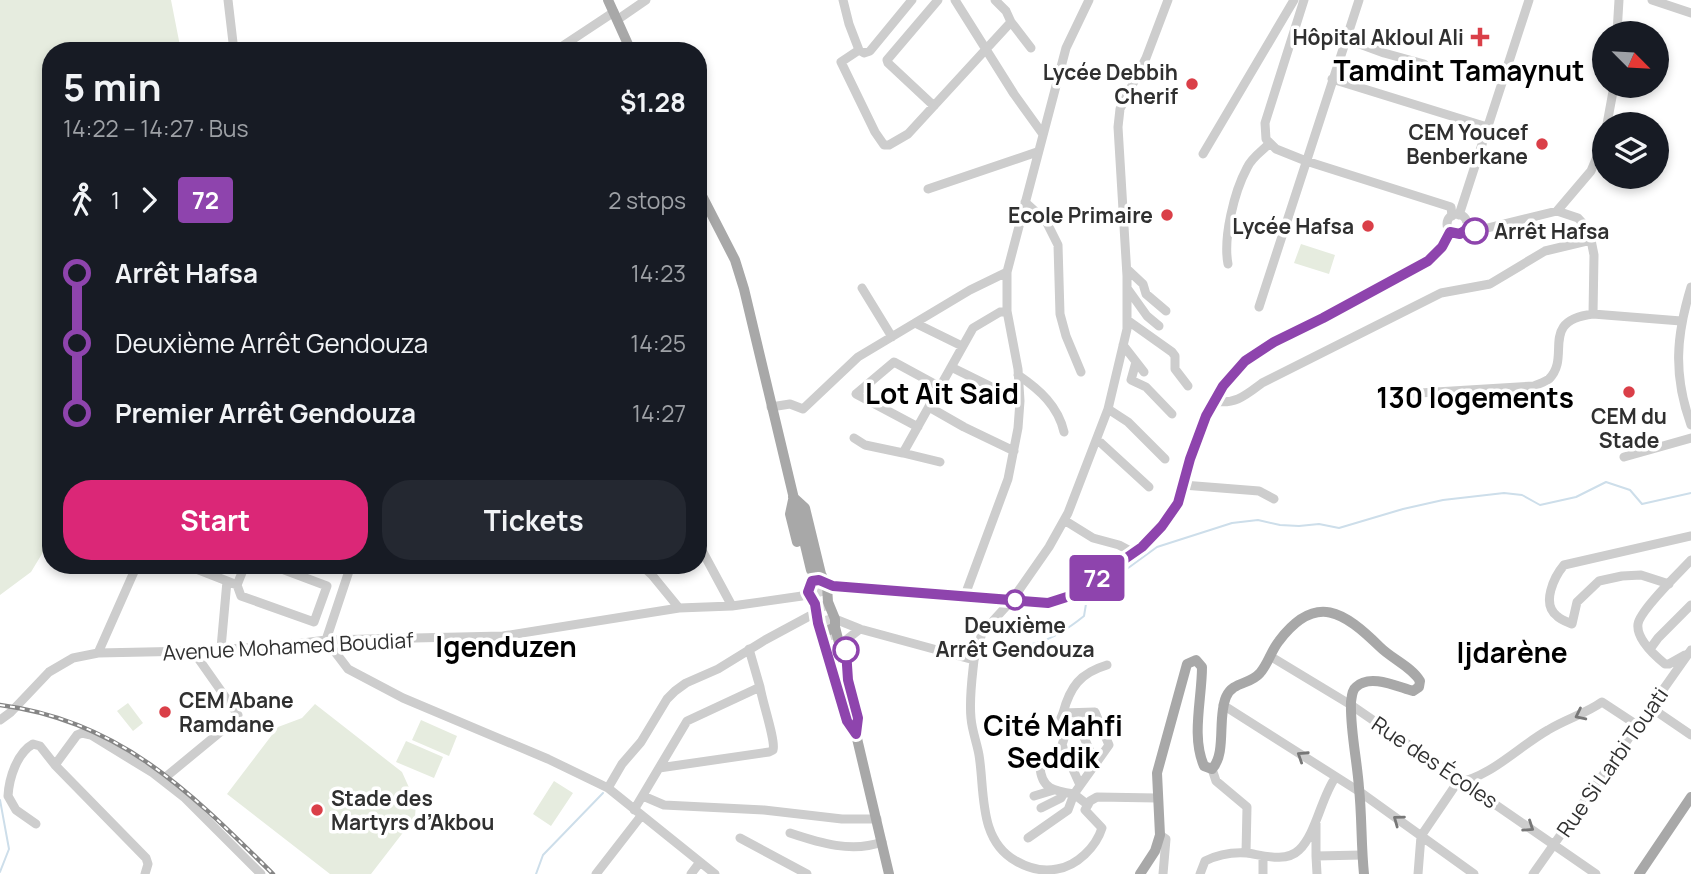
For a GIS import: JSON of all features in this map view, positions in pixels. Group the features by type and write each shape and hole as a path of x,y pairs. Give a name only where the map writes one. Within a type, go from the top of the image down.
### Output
{"main road":[{"path":"608,0 627,42"},
{"path":"707,206 735,260 811,570"},
{"path":"793,497 805,508 821,574 826,583 829,605 839,623 848,680 858,718 856,734"},
{"path":"793,497 790,514 807,595 817,612 847,721 856,734"},
{"path":"807,595 809,584 815,580 826,583"},
{"path":"1140,874 1155,850 1160,835 1157,773 1187,664 1192,660 1199,662 1202,667 1198,716 1201,759 1204,766 1212,769 1219,758 1223,705 1232,688 1256,676 1277,643 1297,622 1321,612 1333,612 1355,624 1391,658 1416,674 1420,681 1419,687 1413,691 1391,684 1364,682 1354,689 1352,705 1364,874"},
{"path":"821,630 833,630 839,623"},
{"path":"832,642 889,874"},
{"path":"1639,874 1691,797"}],"street":[{"path":"228,0 233,42"},
{"path":"570,42 646,0"},
{"path":"843,0 859,50 864,53 870,51 912,0"},
{"path":"934,106 887,60 938,0"},
{"path":"955,0 1042,133"},
{"path":"995,0 1006,10 1011,22 1031,48"},
{"path":"965,595 1008,479 1014,451 1020,401 1007,311 1007,272 1066,48 1089,0"},
{"path":"1157,797 1097,797 1085,810 1102,828 1078,861 1056,870 1039,870 1024,866 1009,857 997,843 987,823 979,753 971,719 974,660 982,633 1012,600 1049,547 1064,520 1108,409 1127,320 1127,269 1118,127 1120,109 1146,58 1168,0"},
{"path":"1203,154 1294,0"},
{"path":"1304,0 1265,123 1269,144 1306,161 1451,207 1456,215 1467,223 1464,231"},
{"path":"1259,307 1359,0"},
{"path":"826,583 1048,603 1073,595 1134,552 1162,526 1178,503 1194,449 1214,401 1245,361 1274,342 1428,261 1442,247 1450,232 1447,224 1456,215 1529,0"},
{"path":"1618,21 1619,0"},
{"path":"1652,0 1691,13"},
{"path":"859,50 841,62 875,132 884,145 889,145 908,134 1011,22"},
{"path":"1346,39 1424,64"},
{"path":"1332,79 1487,127"},
{"path":"1228,264 1226,232 1239,188 1247,165 1269,144"},
{"path":"928,189 1037,152"},
{"path":"1557,211 1592,169"},
{"path":"1025,202 1046,221 1058,245 1060,314 1081,372"},
{"path":"1450,232 1460,234 1557,211 1578,218 1589,230 1594,255 1593,314"},
{"path":"1214,401 1228,403 1239,400 1262,383 1441,293 1490,284 1545,251 1591,240"},
{"path":"1127,269 1143,284 1146,294 1166,311"},
{"path":"771,407 790,404 803,409 858,357 970,290 1007,272"},
{"path":"1691,287 1681,321 1679,378 1691,425"},
{"path":"862,288 892,337"},
{"path":"1127,288 1147,316 1159,326"},
{"path":"903,453 973,328 1000,312 1007,311"},
{"path":"1403,394 1534,386 1549,379 1556,367 1560,333 1564,326 1577,318 1593,314 1681,321"},
{"path":"1127,320 1172,352 1175,356 1175,369 1188,386"},
{"path":"915,323 962,346"},
{"path":"1123,345 1144,372"},
{"path":"918,427 856,394 894,362 940,387"},
{"path":"1136,362 1131,380 1146,387 1172,414"},
{"path":"951,367 1020,401"},
{"path":"1018,375 1045,396 1062,421 1064,432"},
{"path":"929,407 1014,451"},
{"path":"1108,409 1128,422 1165,459"},
{"path":"854,438 865,445 940,462"},
{"path":"1624,457 1691,438"},
{"path":"1096,441 1149,487"},
{"path":"1183,485 1259,491 1275,499"},
{"path":"1064,520 1093,538 1134,552"},
{"path":"1669,584 1641,575 1599,581 1577,602 1572,624 1554,614 1551,603 1551,586 1564,565 1691,536"},
{"path":"707,560 732,606"},
{"path":"1689,652 1669,664 1659,659 1639,632 1639,620 1691,560"},
{"path":"98,653 133,574"},
{"path":"209,574 237,585"},
{"path":"241,574 237,585 241,596 314,622 327,586 295,574"},
{"path":"348,574 326,640 348,669 403,698 548,759 608,788 715,874"},
{"path":"651,574 679,608"},
{"path":"221,649 227,581"},
{"path":"829,605 835,596 849,587"},
{"name":"Avenue Mohamed Boudiaf","path":"0,720 55,668 73,658 98,653 193,652 326,640 523,635 679,608 732,606 807,595"},
{"path":"993,599 995,621"},
{"path":"1650,649 1691,605"},
{"path":"608,788 622,764 641,742 667,699 675,691 817,612"},
{"path":"806,619 821,630"},
{"path":"839,623 974,660"},
{"path":"848,680 846,640 860,629"},
{"path":"659,768 773,750 775,741 749,649"},
{"path":"208,650 215,679"},
{"path":"163,780 236,719 238,712 193,652"},
{"name":"Rue Si Larbi Touati","path":"1533,874 1689,652"},
{"name":"Rue des Écoles","path":"1270,656 1352,705 1597,874"},
{"path":"1057,727 1074,683 1082,676 1107,665"},
{"path":"596,874 638,813 643,796 687,721 760,687"},
{"path":"1418,874 1422,836 1457,783 1470,781 1551,728 1573,720 1602,702 1637,725"},
{"path":"1223,705 1360,792 1474,874"},
{"path":"1650,707 1691,735"},
{"path":"1080,785 1062,745 1068,726 1077,721 1084,712"},
{"path":"1041,808 1069,794 1080,785 1109,745 1095,712 1063,713"},
{"path":"1077,721 1095,763"},
{"path":"55,765 77,735 85,733 163,780 185,798 261,874"},
{"path":"36,824 12,806 8,796 9,782 26,748 33,744 40,747 146,858 148,864 145,874"},
{"path":"1040,766 1037,778 1049,788 1069,794 1088,806"},
{"path":"1212,769 1216,781 1247,807 1246,853"},
{"path":"1317,874 1316,821 1321,802 1335,778"},
{"path":"1034,796 1054,790"},
{"path":"1028,838 1068,810 1069,794"},
{"path":"643,796 664,805 764,810 842,819 877,819"},
{"path":"1200,874 1205,861 1212,857 1246,853 1264,858 1289,855 1299,850 1316,821"},
{"path":"790,833 813,841 850,848 882,842"},
{"path":"1160,835 1166,839 1163,874"},
{"path":"740,838 807,874"},
{"path":"1316,856 1362,855"},
{"path":"1264,858 1264,874"},
{"path":"691,874 700,862"}],"shaded area":[{"path":"0,0 171,0 179,42 42,42 42,554 31,572 0,595"},
{"path":"1301,244 1335,255 1329,274 1294,263"},
{"path":"128,703 143,723 133,731 117,711"},
{"path":"315,704 402,772 416,803 415,817 371,874 330,874 227,794 278,727 302,718"},
{"path":"421,720 457,736 449,756 412,740"},
{"path":"406,741 443,757 434,778 396,762"},
{"path":"554,781 573,793 551,826 533,814"}],"waterway":[{"path":"983,644 1025,646 1049,638 1084,616 1087,598 1157,547 1232,523 1258,520 1280,525 1319,524 1339,528 1443,500 1504,493 1522,495 1540,505 1576,497 1606,482 1630,490 1642,504 1691,493"},
{"path":"536,874 543,855 603,793"},
{"path":"0,800 9,849 0,872"}],"tunnel":[{"path":"812,573 832,642"}],"railway":[{"path":"0,705 43,714 82,727 118,744 182,789 273,874"}],"bus line":[{"name":"72","path":"846,650 848,680 858,718 856,734 847,721 818,623 815,604 808,592 812,581 819,580 833,586 1048,603 1073,595 1142,547 1162,526 1178,503 1206,416 1223,386 1245,361 1274,342 1428,261 1442,247 1450,232 1460,234 1464,231 1475,231"}],"place":[{"name":"Hôpital Akloul Ali","path":"1480,37"},
{"name":"Lycée Debbih Cherif","path":"1192,84"},
{"name":"CEM Youcef Benberkane","path":"1542,144"},
{"name":"Ecole Primaire","path":"1167,215"},
{"name":"Lycée Hafsa","path":"1368,226"},
{"name":"Arrêt Hafsa","path":"1475,231"},
{"name":"CEM du Stade","path":"1629,392"},
{"name":"Deuxième Arrêt Gendouza","path":"1015,600"},
{"name":"CEM Abane Ramdane","path":"165,712"},
{"name":"Stade des Martyrs d’Akbou","path":"317,810"}],"district":[{"name":"Tamdint Tamaynut","path":"1459,70"},
{"name":"Lot Ait Said","path":"942,393"},
{"name":"130 logements","path":"1475,397"},
{"name":"Igenduzen","path":"506,646"},
{"name":"Ijdarène","path":"1512,652"},
{"name":"Cité Mahfi Seddik","path":"1053,741"}]}
